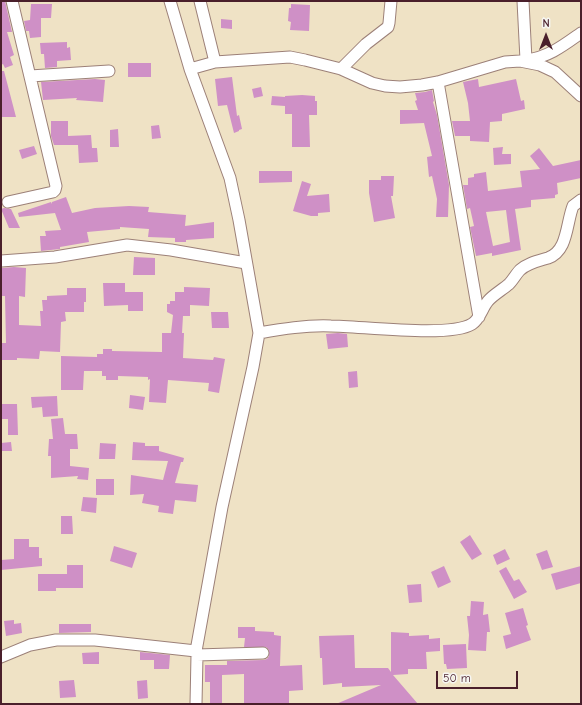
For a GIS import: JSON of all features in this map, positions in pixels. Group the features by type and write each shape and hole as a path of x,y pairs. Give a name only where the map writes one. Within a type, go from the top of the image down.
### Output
{"street":[{"path":"8,202 53,192 55,190 55,179 12,1"},
{"path":"170,1 190,69 230,178 258,333 253,367 222,507 196,653 196,704"},
{"path":"200,1 215,62"},
{"path":"341,69 366,44 388,27 391,1"},
{"path":"523,1 523,61"},
{"path":"190,69 215,62 290,58 305,60 341,69 372,83 385,86 400,87 422,85 438,82 505,62 523,61 548,55 581,33"},
{"path":"523,61 540,65 554,72 581,96"},
{"path":"30,76 108,71"},
{"path":"438,82 479,317"},
{"path":"258,333 288,328 330,326 425,330 463,328 473,323 479,317 489,300 510,283 521,269 528,264 549,258 560,251 573,206 581,200"},
{"path":"1,261 55,257 128,245 171,250 246,263"},
{"path":"1,657 30,646 56,640 95,640 196,653 262,653"}],"building":[{"path":"1,1 5,1 12,32 7,32 14,55 10,57 13,65 5,68 3,64 1,65"},
{"path":"31,4 52,4 51,18 41,18 41,37 30,38 29,31 26,31 24,21 30,20"},
{"path":"291,4 310,5 309,31 290,30 291,22 288,21 289,8 291,8"},
{"path":"221,19 232,20 232,29 221,28"},
{"path":"67,42 67,48 70,47 71,60 57,61 57,67 45,68 44,54 41,54 40,43"},
{"path":"128,63 151,63 151,77 128,77"},
{"path":"1,71 4,71 16,117 1,117"},
{"path":"232,77 237,116 239,115 242,129 234,133 227,105 218,106 215,79"},
{"path":"95,79 105,80 103,102 76,100 77,98 43,100 41,82"},
{"path":"478,79 479,87 516,79 521,101 524,100 525,109 502,114 502,121 490,122 489,142 470,141 470,136 455,136 452,121 470,121 468,103 463,82"},
{"path":"261,87 263,96 254,98 252,89"},
{"path":"432,90 449,185 448,217 436,217 437,199 432,176 429,177 427,157 432,156 424,123 400,124 400,110 418,110 415,101 417,100 415,93"},
{"path":"302,95 315,96 315,101 317,101 317,115 309,115 310,147 292,147 292,114 285,114 285,106 271,105 272,96 285,97"},
{"path":"51,121 68,121 68,136 91,135 92,148 97,148 98,162 79,163 78,145 54,145 51,136"},
{"path":"159,125 161,138 152,139 151,126"},
{"path":"118,129 119,147 110,147 110,130"},
{"path":"34,146 37,154 22,159 19,150"},
{"path":"503,147 502,154 511,154 511,164 494,165 493,148"},
{"path":"539,148 553,166 581,160 581,178 557,183 558,194 555,195 555,198 531,200 531,207 515,209 521,250 492,256 492,253 476,256 470,227 474,226 470,208 467,209 463,185 468,185 468,178 474,177 474,174 486,172 488,191 522,187 520,171 540,169 530,156","holes":["506,210 510,242 493,246 486,212"]},
{"path":"259,171 292,171 292,182 259,183"},
{"path":"381,176 394,176 393,196 391,196 395,218 374,222 369,193 369,180 381,180"},
{"path":"302,181 311,184 307,196 329,194 330,212 318,213 318,216 311,216 293,211"},
{"path":"66,197 72,213 95,208 129,206 149,207 148,212 186,215 185,226 214,222 214,238 175,242 175,238 148,237 149,229 120,227 120,229 87,232 89,242 60,247 60,249 41,251 40,236 46,236 45,231 61,230 55,213 19,217 18,213 51,202 52,204 52,202"},
{"path":"1,209 11,209 20,228 9,228"},
{"path":"134,257 155,258 155,275 133,275"},
{"path":"1,268 26,268 25,297 19,296 19,325 41,326 40,311 43,311 42,300 47,300 47,296 67,295 67,288 86,288 84,312 65,312 66,321 61,322 60,352 40,351 39,359 17,358 17,360 1,360 1,343 6,343 5,296 1,296"},
{"path":"103,283 125,283 125,292 143,292 143,311 128,311 128,305 104,306"},
{"path":"184,287 210,288 209,306 190,305 190,316 183,316 183,358 213,360 214,357 225,359 219,393 208,391 209,383 168,380 166,403 149,402 150,379 148,380 148,377 118,376 118,380 106,380 106,376 102,376 102,371 84,371 83,390 61,390 61,356 97,357 97,354 103,354 103,349 112,349 112,351 162,352 162,333 171,333 173,315 167,312 167,304 170,304 170,301 175,301 175,292 184,292"},
{"path":"211,312 228,312 229,328 212,328"},
{"path":"326,334 347,334 348,347 328,349"},
{"path":"357,371 358,387 349,388 348,372"},
{"path":"130,395 145,397 143,410 129,408"},
{"path":"57,396 58,416 43,417 42,407 32,408 31,397"},
{"path":"1,404 17,404 18,435 8,435 8,419 1,419"},
{"path":"63,418 65,434 77,434 78,449 70,449 70,466 89,468 88,480 77,479 78,476 51,478 51,456 48,456 49,439 53,439 51,419"},
{"path":"11,442 12,451 1,451 1,443"},
{"path":"133,442 145,443 145,446 159,446 159,451 184,458 183,462 181,462 175,483 198,485 196,502 175,500 173,514 158,512 159,506 142,503 144,494 130,495 131,475 163,480 168,461 132,460"},
{"path":"100,443 116,444 115,459 99,459"},
{"path":"96,479 114,479 114,495 96,495"},
{"path":"83,497 97,498 96,513 81,511"},
{"path":"61,516 72,516 73,534 61,534"},
{"path":"470,535 482,554 472,560 460,542"},
{"path":"14,539 29,539 29,547 39,547 39,558 42,558 42,566 1,570 1,560 14,559"},
{"path":"114,546 137,553 132,568 110,561"},
{"path":"505,549 510,559 497,565 493,555"},
{"path":"547,550 553,567 542,570 536,554"},
{"path":"67,565 83,565 83,588 56,588 56,591 38,591 38,574 67,574"},
{"path":"444,566 451,582 438,588 431,572"},
{"path":"581,566 581,583 556,590 551,574"},
{"path":"506,567 514,581 519,579 527,592 514,599 499,571"},
{"path":"421,584 422,602 409,603 407,585"},
{"path":"471,601 484,602 483,615 488,614 490,632 487,632 486,651 468,650 469,635 467,616 470,616"},
{"path":"523,608 528,625 526,626 531,640 506,649 503,636 511,634 505,613"},
{"path":"14,620 14,624 21,623 22,633 6,636 4,621"},
{"path":"59,624 91,624 91,632 59,633"},
{"path":"238,627 255,627 255,631 274,632 274,635 281,636 280,666 302,665 303,690 289,691 289,704 244,704 244,674 222,675 222,704 210,704 210,682 205,682 205,665 227,665 227,661 263,660 267,659 269,656 269,650 266,647 244,647 245,638 238,638"},
{"path":"391,632 409,633 409,636 429,635 429,639 440,638 440,651 426,652 427,669 408,669 408,674 393,675 418,704 336,704 381,685 342,687 342,683 323,685 322,658 320,658 319,636 354,635 355,668 388,668 391,672"},
{"path":"466,644 467,668 447,669 446,664 444,664 443,645"},
{"path":"99,652 99,664 83,664 82,653"},
{"path":"140,652 170,655 169,669 154,669 154,660 140,660"},
{"path":"74,680 76,697 60,698 59,681"},
{"path":"147,680 148,698 138,699 137,681"}]}
